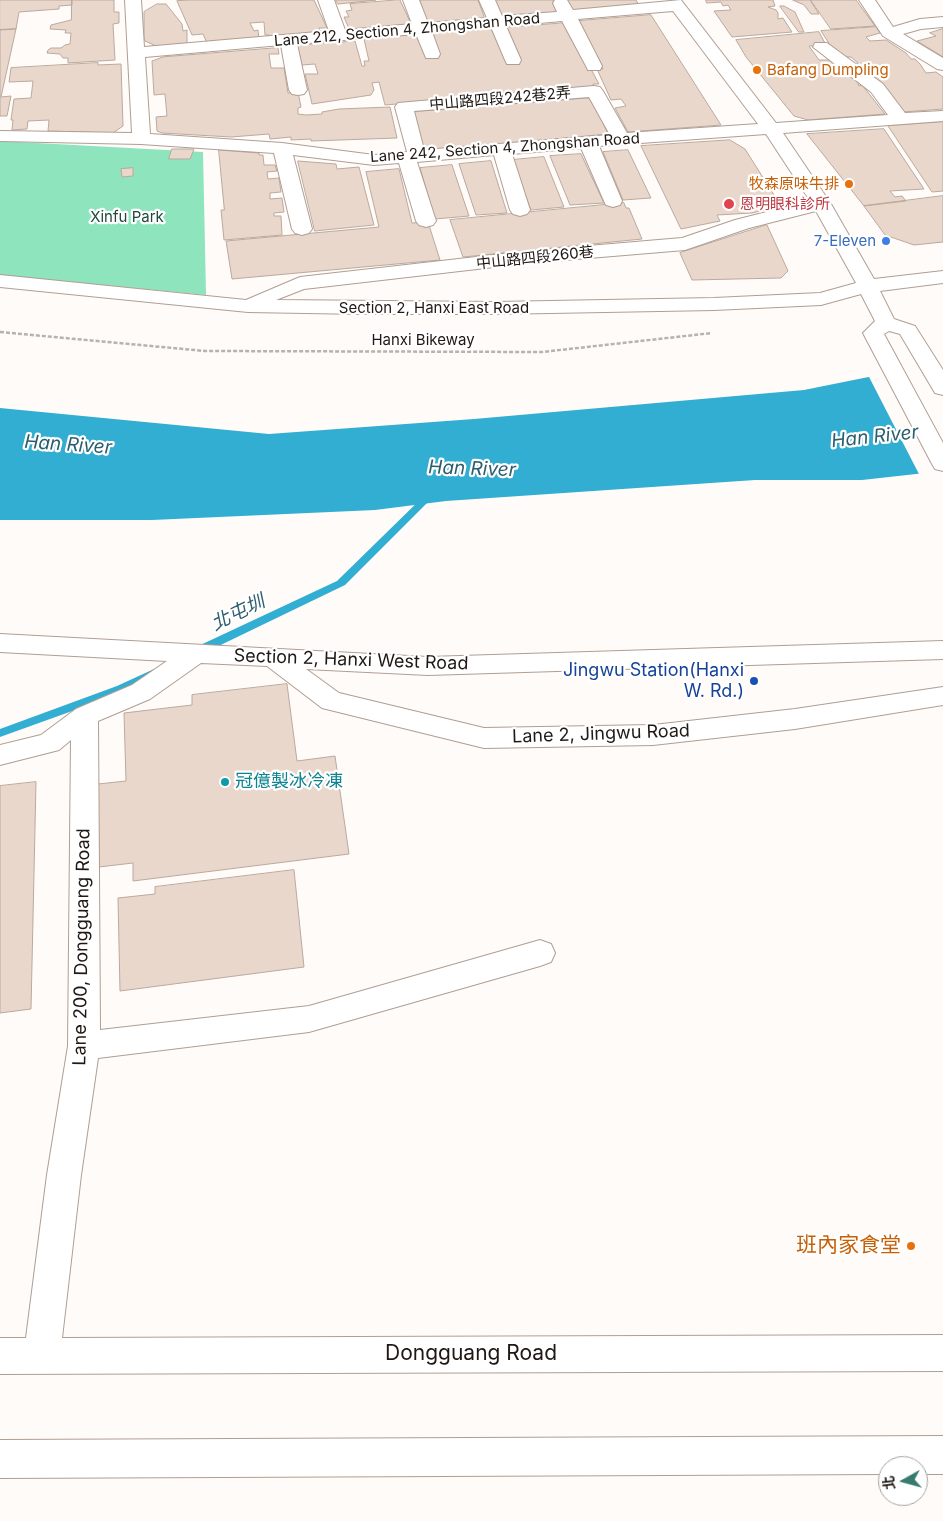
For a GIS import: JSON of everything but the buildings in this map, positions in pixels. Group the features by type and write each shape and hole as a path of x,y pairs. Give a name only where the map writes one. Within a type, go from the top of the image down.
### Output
{"street":[{"path":"326,0 339,36"},
{"path":"411,0 432,54"},
{"path":"487,0 513,60"},
{"path":"560,0 594,66"},
{"path":"867,0 889,32 943,65"},
{"path":"137,1 136,53 141,139"},
{"path":"675,3 771,129 822,204 868,286 880,328 943,464"},
{"name":"Lane 212, Section 4, Zhongshan Road","path":"136,53 568,17 675,3"},
{"path":"889,32 920,24 943,22"},
{"path":"288,40 298,90"},
{"path":"821,47 877,88 900,119"},
{"name":"中山路四段242巷2弄","path":"412,158 404,108 594,91 621,139"},
{"name":"Lane 242, Section 4, Zhongshan Road","path":"0,136 141,139 282,148 374,160 621,139 943,116"},
{"path":"588,142 613,201"},
{"path":"282,148 302,229"},
{"path":"500,149 520,210"},
{"path":"412,158 426,221"},
{"name":"中山路四段260巷","path":"248,306 300,283 529,257 686,244 742,224 822,204"},
{"name":"Section 2, Hanxi East Road","path":"0,281 248,306 496,308 714,304 821,299 868,286 943,277"},
{"path":"880,328 908,330 943,388"},
{"name":"Section 2, Hanxi West Road","path":"0,644 428,666 943,650"},
{"path":"0,755 49,743 86,716 141,692 195,654"},
{"name":"Lane 2, Jingwu Road","path":"275,659 331,702 484,738 654,735 795,720 943,696"},
{"name":"Lane 200, Dongguang Road","path":"42,1355 64,1175 84,1046 86,716"},
{"path":"84,1046 309,1019 540,953"},
{"name":"Dongguang Road","path":"0,1356 943,1353"},
{"path":"0,1459 943,1454"}],"path":[{"name":"Hanxi Bikeway","path":"0,332 205,350 542,352 720,332"}],"green space":[{"name":"Xinfu Park","path":"0,141 203,152 206,295 0,275"}],"water":[{"name":"Han River","path":"943,362 943,471 862,480 755,480 446,501 375,510 152,520 0,520 0,408 269,434 474,419 804,390"}],"pier":[{"path":"943,360 943,473 920,476 868,375"}],"waterway":[{"name":"北屯圳","path":"198,651 341,583 432,493"},
{"name":"北屯圳","path":"0,733 121,689 154,673"}],"place":[{"name":"Bafang Dumpling","path":"757,70"},
{"name":"牧森原味牛排","path":"849,184"},
{"name":"恩明眼科診所","path":"729,204"},
{"name":"7-Eleven","path":"886,241"},
{"name":"Jingwu Station(Hanxi W. Rd.)","path":"754,681"},
{"name":"冠億製冰冷凍","path":"225,782"},
{"name":"班內家食堂","path":"911,1246"}]}
